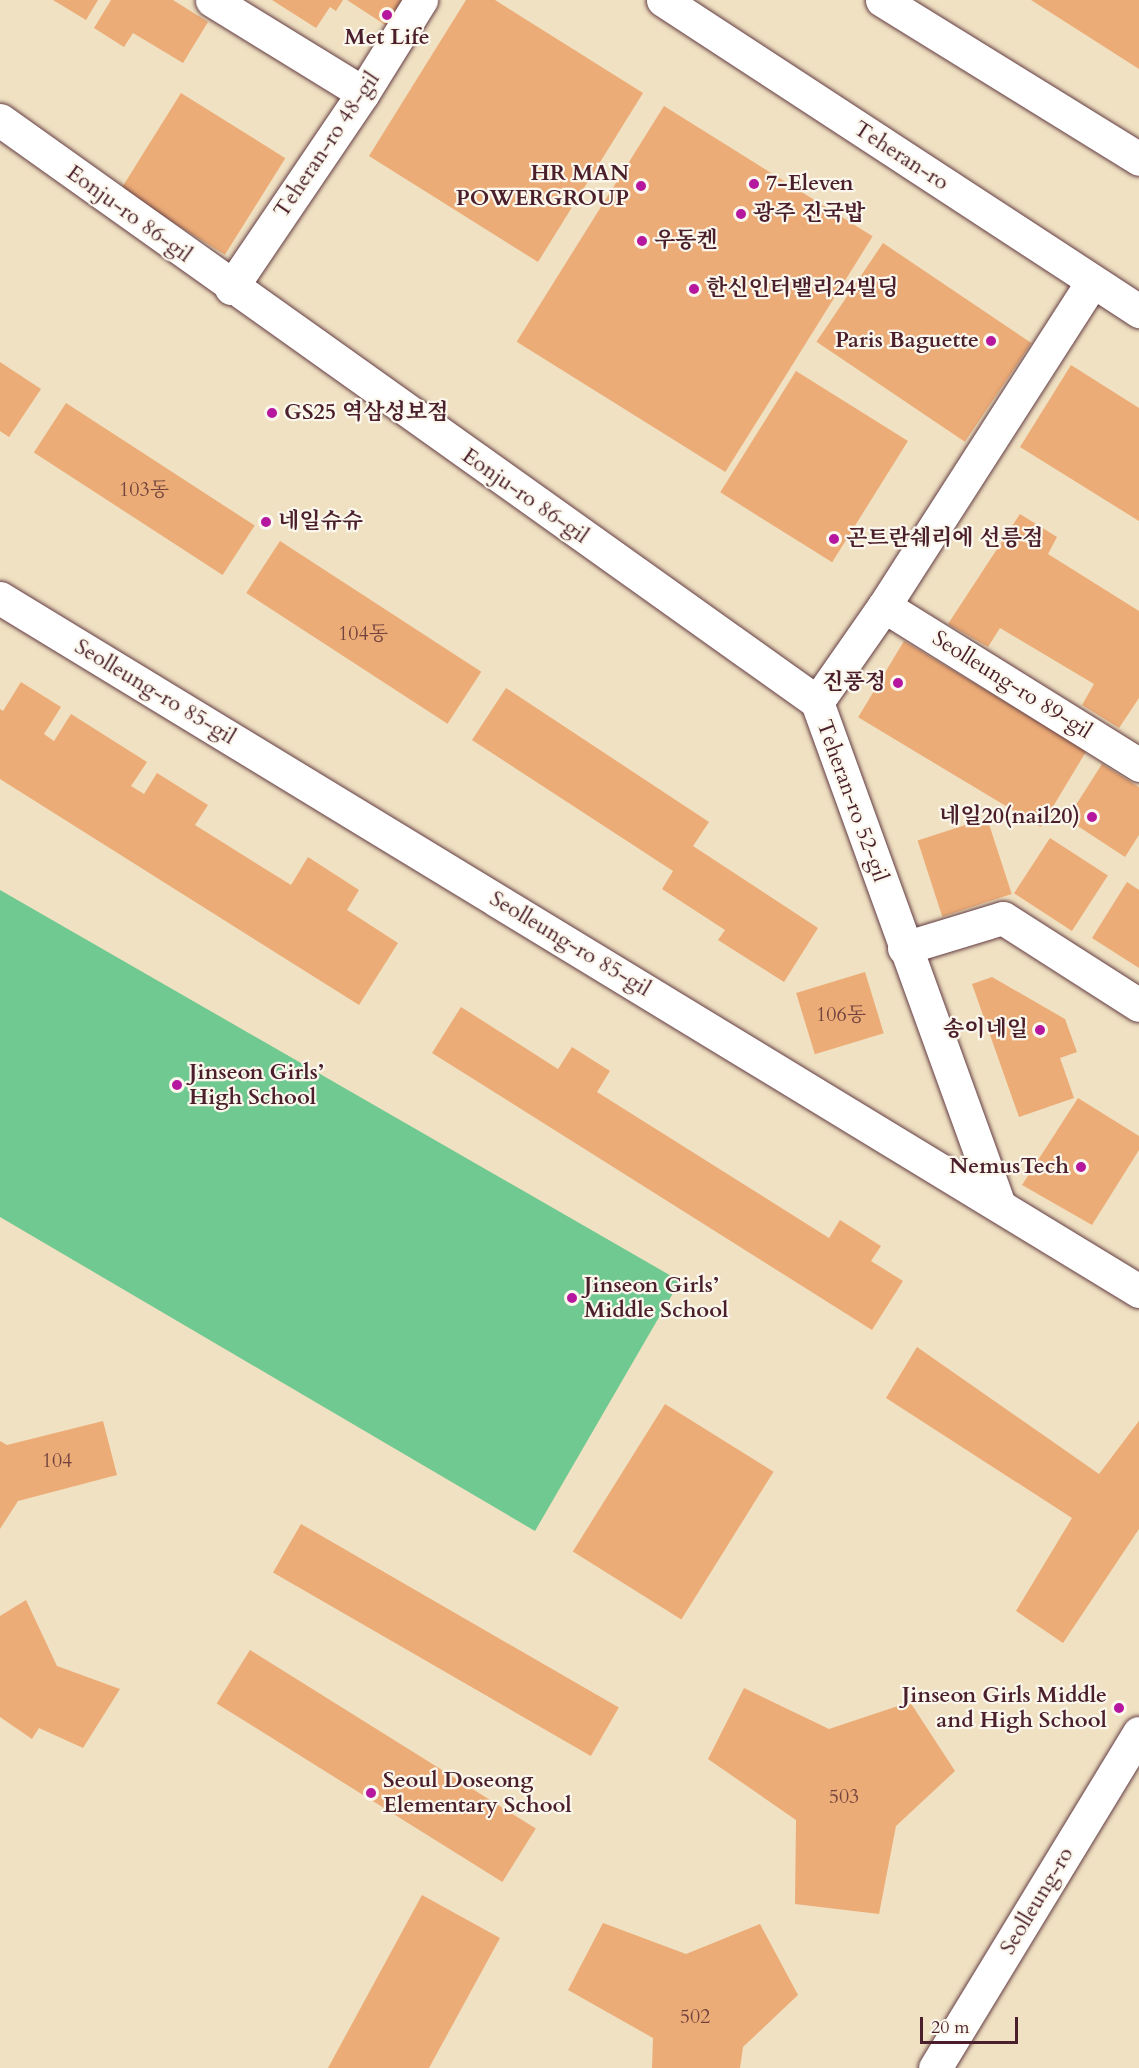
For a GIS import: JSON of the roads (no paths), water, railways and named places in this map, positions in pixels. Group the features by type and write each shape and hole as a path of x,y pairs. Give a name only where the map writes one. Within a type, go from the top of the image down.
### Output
{"street":[{"path":"212,0 363,93"},
{"name":"Teheran-ro 48-gil","path":"231,288 363,93 421,0"},
{"name":"Teheran-ro","path":"663,0 1139,311"},
{"path":"882,0 1139,159"},
{"name":"Eonju-ro 86-gil","path":"0,120 231,288 817,702"},
{"name":"Teheran-ro 52-gil","path":"999,1202 904,948 817,702 884,606 1092,282"},
{"name":"Seolleung-ro 85-gil","path":"0,598 999,1202 1139,1291"},
{"name":"Seolleung-ro 89-gil","path":"884,606 1139,765"},
{"path":"904,948 1003,918 1139,1005"},
{"name":"Seolleung-ro","path":"934,2068 1138,1736"}],"place":[{"name":"Met Life","path":"387,15"},
{"name":"7-Eleven","path":"754,184"},
{"name":"HR MAN POWERGROUP","path":"641,186"},
{"name":"광주 진국밥","path":"741,214"},
{"name":"우동켄","path":"642,241"},
{"name":"한신인터밸리24빌딩","path":"694,289"},
{"name":"Paris Baguette","path":"991,341"},
{"name":"GS25 역삼성보점","path":"272,413"},
{"name":"네일슈슈","path":"266,522"},
{"name":"곤트란쉐리에 선릉점","path":"834,539"},
{"name":"진풍정","path":"898,683"},
{"name":"네일20(nail20)","path":"1092,817"},
{"name":"송이네일","path":"1040,1030"},
{"name":"Jinseon Girls’ High School","path":"177,1085"},
{"name":"NemusTech","path":"1081,1167"},
{"name":"Jinseon Girls’ Middle School","path":"572,1298"},
{"name":"Jinseon Girls Middle and High School","path":"1119,1708"},
{"name":"Seoul Doseong Elementary School","path":"371,1793"}]}
